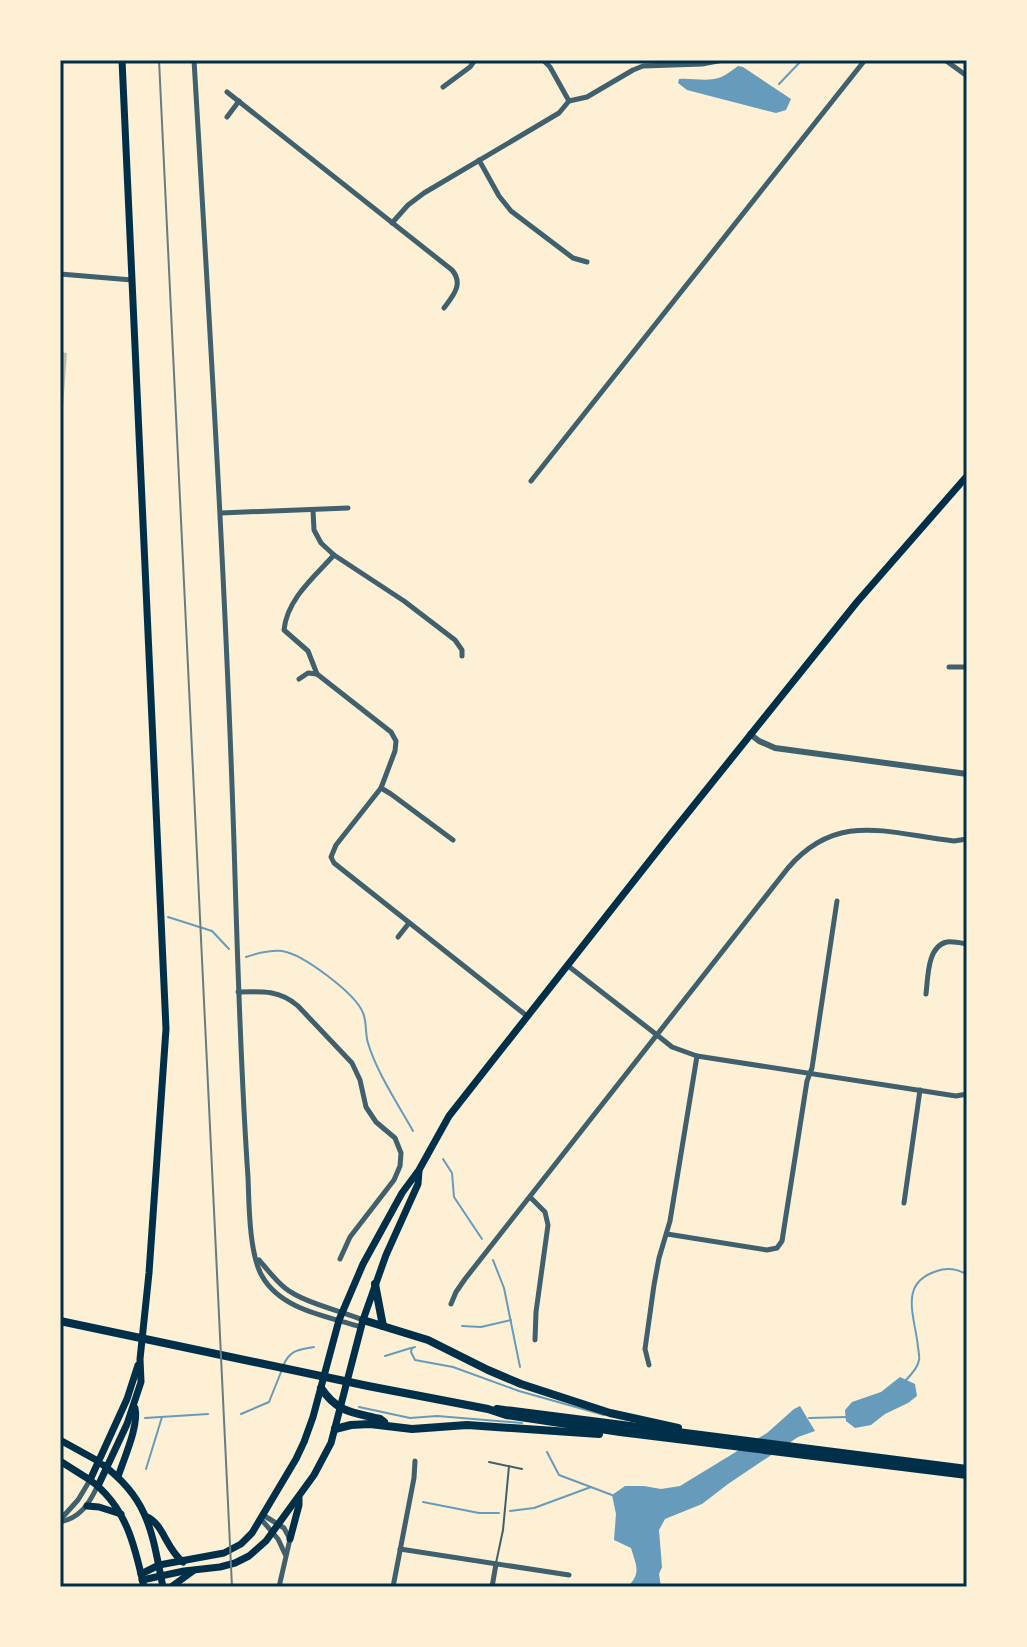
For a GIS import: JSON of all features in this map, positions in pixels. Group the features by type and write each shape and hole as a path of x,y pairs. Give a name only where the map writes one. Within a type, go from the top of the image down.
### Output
{"highway":[{"path":"375,1284 383,1326"},
{"path":"60,1321 506,1415 620,1432 694,1438"},
{"path":"362,1323 428,1340 521,1384 610,1413 685,1429 694,1438"},
{"path":"321,1388 340,1408 380,1419 387,1425"},
{"path":"488,1409 506,1409 694,1438 967,1469"},
{"path":"335,1429 358,1424 412,1429 467,1425 607,1434 620,1432"},
{"path":"874,1460 967,1475"}],"main road":[{"path":"98,1486 135,1406 141,1382 140,1359 166,1052 122,60"},
{"path":"142,1580 159,1565 220,1555 241,1544 252,1533 300,1450 313,1417 341,1316 363,1264 449,1116 750,734 875,580 967,476"},
{"path":"142,1580 220,1567 242,1560 258,1549 276,1528 320,1466 331,1443 375,1284 418,1184 419,1170"},
{"path":"90,1480 127,1399 140,1359"},
{"path":"118,1477 137,1415 135,1406"},
{"path":"60,1440 107,1467 134,1496 147,1517 163,1587"},
{"path":"60,1461 98,1486 121,1514 133,1539 142,1580"},
{"path":"290,1539 299,1495"},
{"path":"87,1506 121,1514"},
{"path":"147,1517 156,1522 172,1553 183,1562"},
{"path":"171,1587 193,1571"}],"street":[{"path":"194,60 221,513 232,752 238,992 251,1233 256,1256 290,1292 362,1323"},
{"path":"443,87 475,60"},
{"path":"543,60 569,101"},
{"path":"392,223 414,199 559,113 569,101 587,97 643,66 702,64 723,60"},
{"path":"531,481 865,60"},
{"path":"945,60 967,76"},
{"path":"227,92 455,274 458,287 444,308"},
{"path":"227,117 239,101"},
{"path":"479,160 511,211 573,258 587,262"},
{"path":"60,274 132,280"},
{"path":"221,513 348,508"},
{"path":"313,510 315,534 321,543 455,640 462,650 462,656"},
{"path":"334,555 299,594 284,630 308,651 317,674 382,725 394,737 396,746 381,788 336,845 331,857 336,866 527,1016"},
{"path":"949,667 967,667"},
{"path":"299,679 308,673 317,674"},
{"path":"750,734 775,748 967,774"},
{"path":"381,788 453,840"},
{"path":"451,1304 460,1285 806,849 832,835 859,830 954,841 967,839"},
{"path":"667,1234 767,1250 777,1248 782,1241 837,901"},
{"path":"398,937 409,923"},
{"path":"926,994 932,956 938,946 950,942 967,944"},
{"path":"567,965 672,1047 697,1056 956,1096 967,1094"},
{"path":"238,992 276,992 291,999 352,1063 370,1115 399,1144 400,1166 394,1180 350,1237 340,1259"},
{"path":"649,1365 646,1340 697,1056"},
{"path":"904,1203 920,1090"},
{"path":"530,1197 545,1212 548,1225 535,1340"},
{"path":"393,1587 415,1461"},
{"path":"60,1521 90,1480"},
{"path":"60,1521 73,1517 87,1506 98,1486"},
{"path":"262,1517 276,1528 285,1555"},
{"path":"276,1528 284,1528 290,1539 279,1587"},
{"path":"400,1549 569,1575"},
{"path":"492,1587 496,1564"}],"lane":[{"path":"489,1462 522,1469"},
{"path":"496,1564 503,1530 509,1466"}],"water":[{"path":"738,66 791,99 786,110 776,113 687,90 678,83 679,79 717,78"},
{"path":"900,1377 915,1384 917,1396 871,1425 855,1428 846,1421 845,1410 852,1402 881,1392"},
{"path":"800,1406 815,1431 798,1437 702,1504 665,1519 659,1530 661,1587 627,1587 635,1578 636,1564 631,1548 614,1540 616,1514 612,1495 625,1486 661,1489 680,1486 767,1433"}],"building":[{"path":"60,352 67,353 62,421 60,421"}],"waterway":[{"path":"779,84 802,60"},
{"path":"966,830 967,810"},
{"path":"168,917 212,931 229,949"},
{"path":"246,957 273,951 291,954 315,967 350,996 363,1013 368,1043 377,1066 413,1131"},
{"path":"443,1159 452,1173 454,1197 482,1239"},
{"path":"493,1260 504,1288 520,1367"},
{"path":"905,1381 919,1359 912,1312 913,1292 917,1284 925,1276 945,1269 967,1275"},
{"path":"462,1326 481,1327 511,1320"},
{"path":"283,1366 292,1353 314,1347"},
{"path":"415,1347 411,1352 415,1360 453,1367 519,1391 604,1415"},
{"path":"385,1356 411,1348"},
{"path":"241,1414 269,1402 281,1372"},
{"path":"359,1407 410,1418 437,1416 522,1423"},
{"path":"145,1418 208,1414"},
{"path":"146,1469 162,1417"},
{"path":"809,1418 846,1417"},
{"path":"547,1452 559,1475 612,1495"},
{"path":"510,1511 534,1508 591,1487"},
{"path":"423,1502 479,1513 499,1513"}],"railway":[{"path":"159,60 232,1587"}]}
